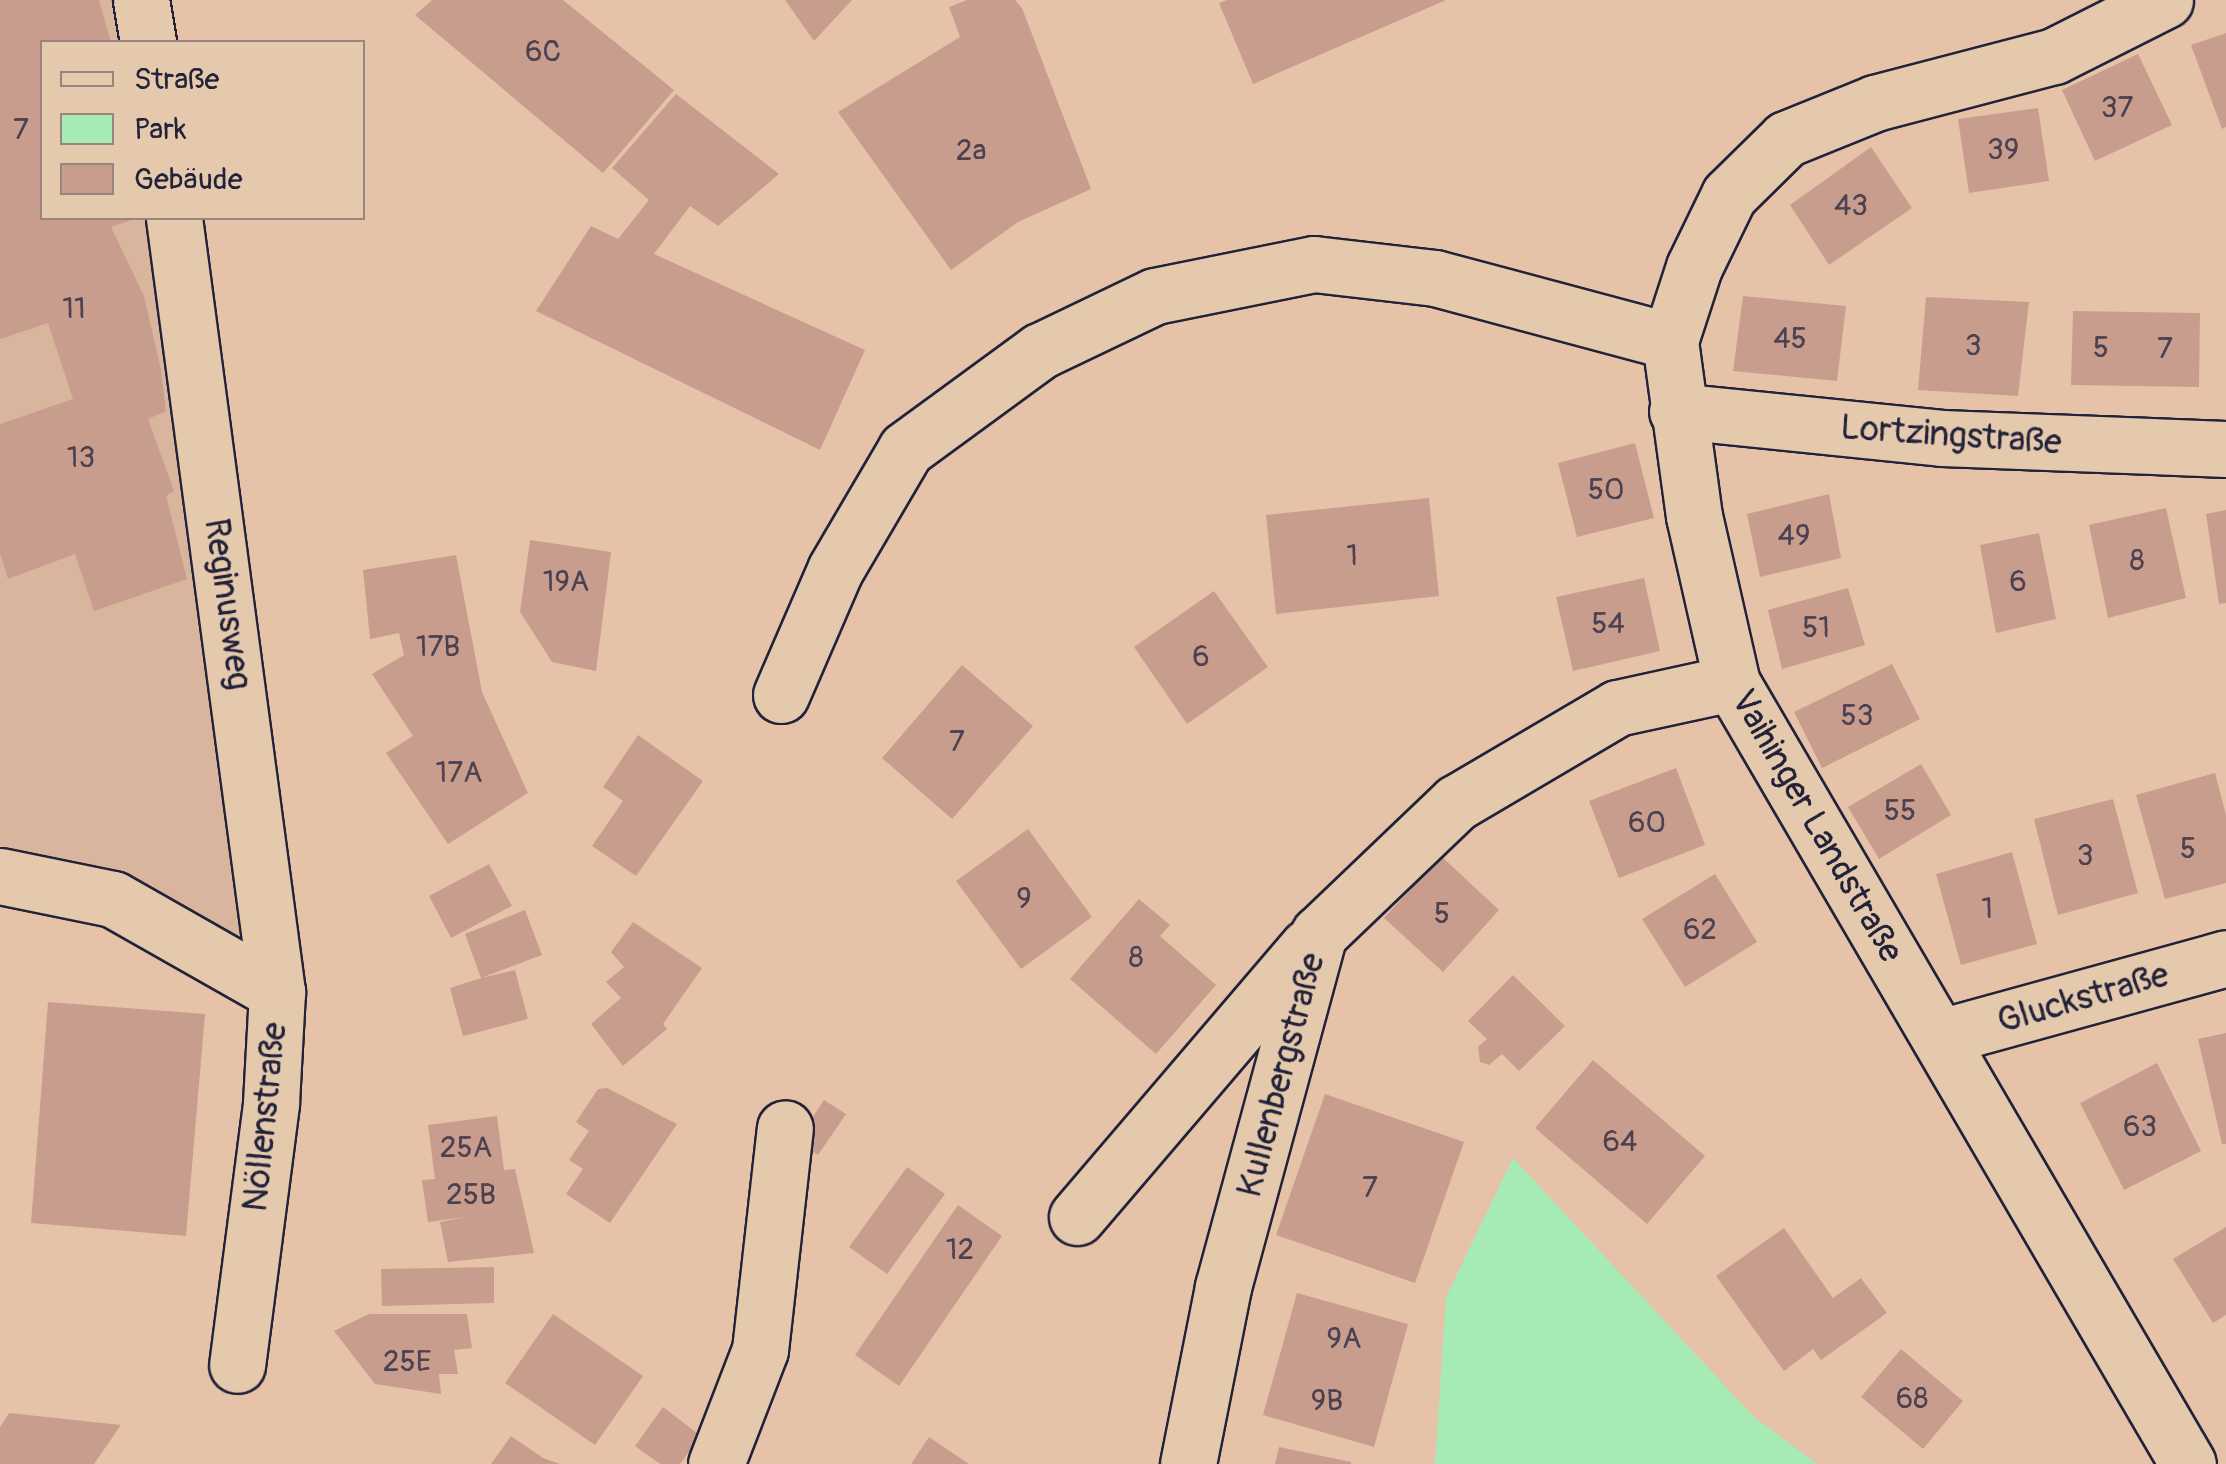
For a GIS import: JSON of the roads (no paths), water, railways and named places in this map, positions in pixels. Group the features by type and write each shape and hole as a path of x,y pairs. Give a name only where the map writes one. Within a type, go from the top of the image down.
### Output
{"street":[{"path":"141,0 148,40"},
{"name":"Vaihinger Landstraße","path":"2166,0 2054,56 1875,102 1786,139 1729,195 1694,266 1670,341 1677,411 1732,683 2188,1464"},
{"name":"Reginusweg","path":"174,220 277,992"},
{"path":"782,694 835,570 906,450 1040,351 1156,296 1314,264 1435,278 1670,341"},
{"name":"Lortzingstraße","path":"1677,411 1942,438 2226,449"},
{"name":"Kullenbergstraße","path":"1188,1464 1223,1288 1320,934 1456,803 1617,708 1732,683"},
{"name":"Nöllenstraße","path":"0,876 113,899 277,992 271,1104 237,1365"},
{"path":"1077,1217 1320,934"},
{"name":"Gluckstraße","path":"1940,1037 2226,958"},
{"path":"716,1464 760,1350 785,1128"}]}
